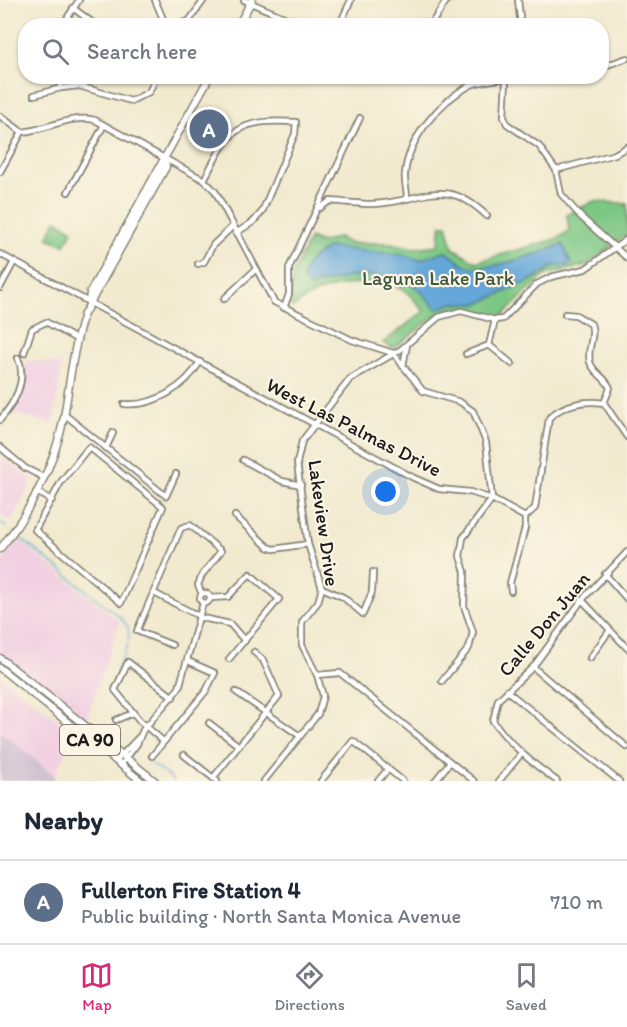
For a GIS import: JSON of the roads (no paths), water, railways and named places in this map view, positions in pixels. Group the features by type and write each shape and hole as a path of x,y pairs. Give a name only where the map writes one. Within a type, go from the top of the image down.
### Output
{"main road":[{"path":"242,18 249,1"},
{"path":"0,549 36,492 52,458 64,414 76,339 89,302 94,299 166,167 165,158 206,84"},
{"name":"CA 90","path":"0,658 155,781"},
{"name":"CA 90","path":"0,668 141,781"}],"street":[{"path":"67,18 79,0"},
{"path":"155,0 163,18"},
{"path":"191,18 204,0"},
{"path":"343,18 351,0"},
{"path":"435,18 447,0"},
{"path":"518,0 520,18"},
{"path":"249,1 282,18"},
{"path":"73,8 86,18"},
{"path":"609,64 627,58"},
{"path":"34,94 61,87 79,86 131,101 149,92 153,84"},
{"path":"407,197 405,175 410,155 422,130 445,103 471,85 478,84"},
{"path":"506,84 505,120 539,146 556,170 561,194 581,217 627,258"},
{"path":"0,116 22,132 39,131 83,117 104,125 204,180 215,191 271,298 284,308 309,317 352,340 393,353 423,391 460,402 476,414 486,442 492,499 464,537 460,556 465,572 464,606 473,632 469,648 442,681"},
{"path":"284,308 289,294 290,268 360,118"},
{"path":"204,180 223,144 233,132 248,124 272,121 296,122 295,134 262,212 253,222 236,233"},
{"path":"68,192 104,125"},
{"path":"0,172 22,132"},
{"path":"556,170 615,154 627,147"},
{"path":"318,209 330,201 374,204 438,192 455,195 471,202 487,216"},
{"path":"198,264 204,262 213,245 233,226"},
{"path":"489,345 495,320 508,317 540,282 585,269 627,239"},
{"name":"West Las Palmas Drive","path":"0,254 240,385 439,489 470,492 492,499 525,517"},
{"path":"0,288 14,262"},
{"path":"224,299 255,270"},
{"name":"Lakeview Drive","path":"264,781 318,714 323,696 317,675 302,645 302,622 318,602 322,588 308,544 297,463 302,441 350,379 407,345 428,325 452,312 470,312 495,320"},
{"path":"565,314 576,315 591,324 593,339 589,359 591,366 608,381 610,388 604,403"},
{"path":"24,353 32,329 46,322 76,339"},
{"path":"404,366 407,345"},
{"path":"466,354 489,345"},
{"path":"489,345 512,364"},
{"path":"0,420 18,393 21,364 18,358"},
{"path":"124,404 134,405 176,389 190,377 200,362"},
{"path":"511,591 510,583 525,528 525,517 535,508 549,418 558,409 567,406 592,401 604,403 627,437"},
{"path":"64,414 166,496 176,474"},
{"path":"106,448 113,433"},
{"path":"0,447 25,468 43,477"},
{"path":"89,447 163,507 121,603 36,533 36,527 52,500 61,482 89,447"},
{"path":"243,459 282,481 301,485"},
{"path":"36,492 52,500"},
{"path":"235,516 268,547 274,549 308,544"},
{"path":"118,763 173,697 182,682 203,603 200,599 202,594 198,585 202,575 221,551 190,525 181,528 137,631 172,645"},
{"name":"Calle Don Juan","path":"521,754 493,721 498,700 532,667 582,600 627,552"},
{"path":"363,614 372,592 373,572"},
{"path":"202,594 207,594 210,598 228,597 250,574 279,599 229,660"},
{"path":"605,574 627,599"},
{"path":"322,588 343,597 369,620"},
{"path":"154,593 198,617 230,624 245,641"},
{"path":"203,603 208,603 210,598"},
{"path":"582,600 627,648"},
{"path":"590,658 610,630"},
{"path":"184,755 215,779 279,696 263,660 254,652"},
{"path":"152,756 206,691 215,674 188,661"},
{"path":"163,741 146,727 115,690 128,662 173,697"},
{"path":"532,667 587,710 627,747"},
{"path":"317,675 340,673 474,781"},
{"path":"236,692 300,736"},
{"path":"507,692 619,781"},
{"path":"116,720 133,713"},
{"path":"209,723 239,746"},
{"path":"321,781 353,741 403,781"},
{"path":"499,781 521,754 557,781"},
{"path":"435,781 450,762"},
{"path":"378,781 388,769"}],"water":[{"path":"563,244 571,263 567,266 556,265 528,282 477,304 454,303 437,309 414,286 390,277 363,276 310,287 303,278 309,263 329,247 404,255 419,260 445,251 465,265 477,267 516,260"}],"waterway":[{"path":"0,522 6,527"},
{"path":"20,538 121,618 128,627 129,640"},
{"path":"109,693 128,644"},
{"path":"152,764 174,781"}],"place":[{"name":"Fullerton Fire Station 4","path":"209,129"}],"park label":[{"name":"Laguna Lake Park","path":"438,278"}]}
